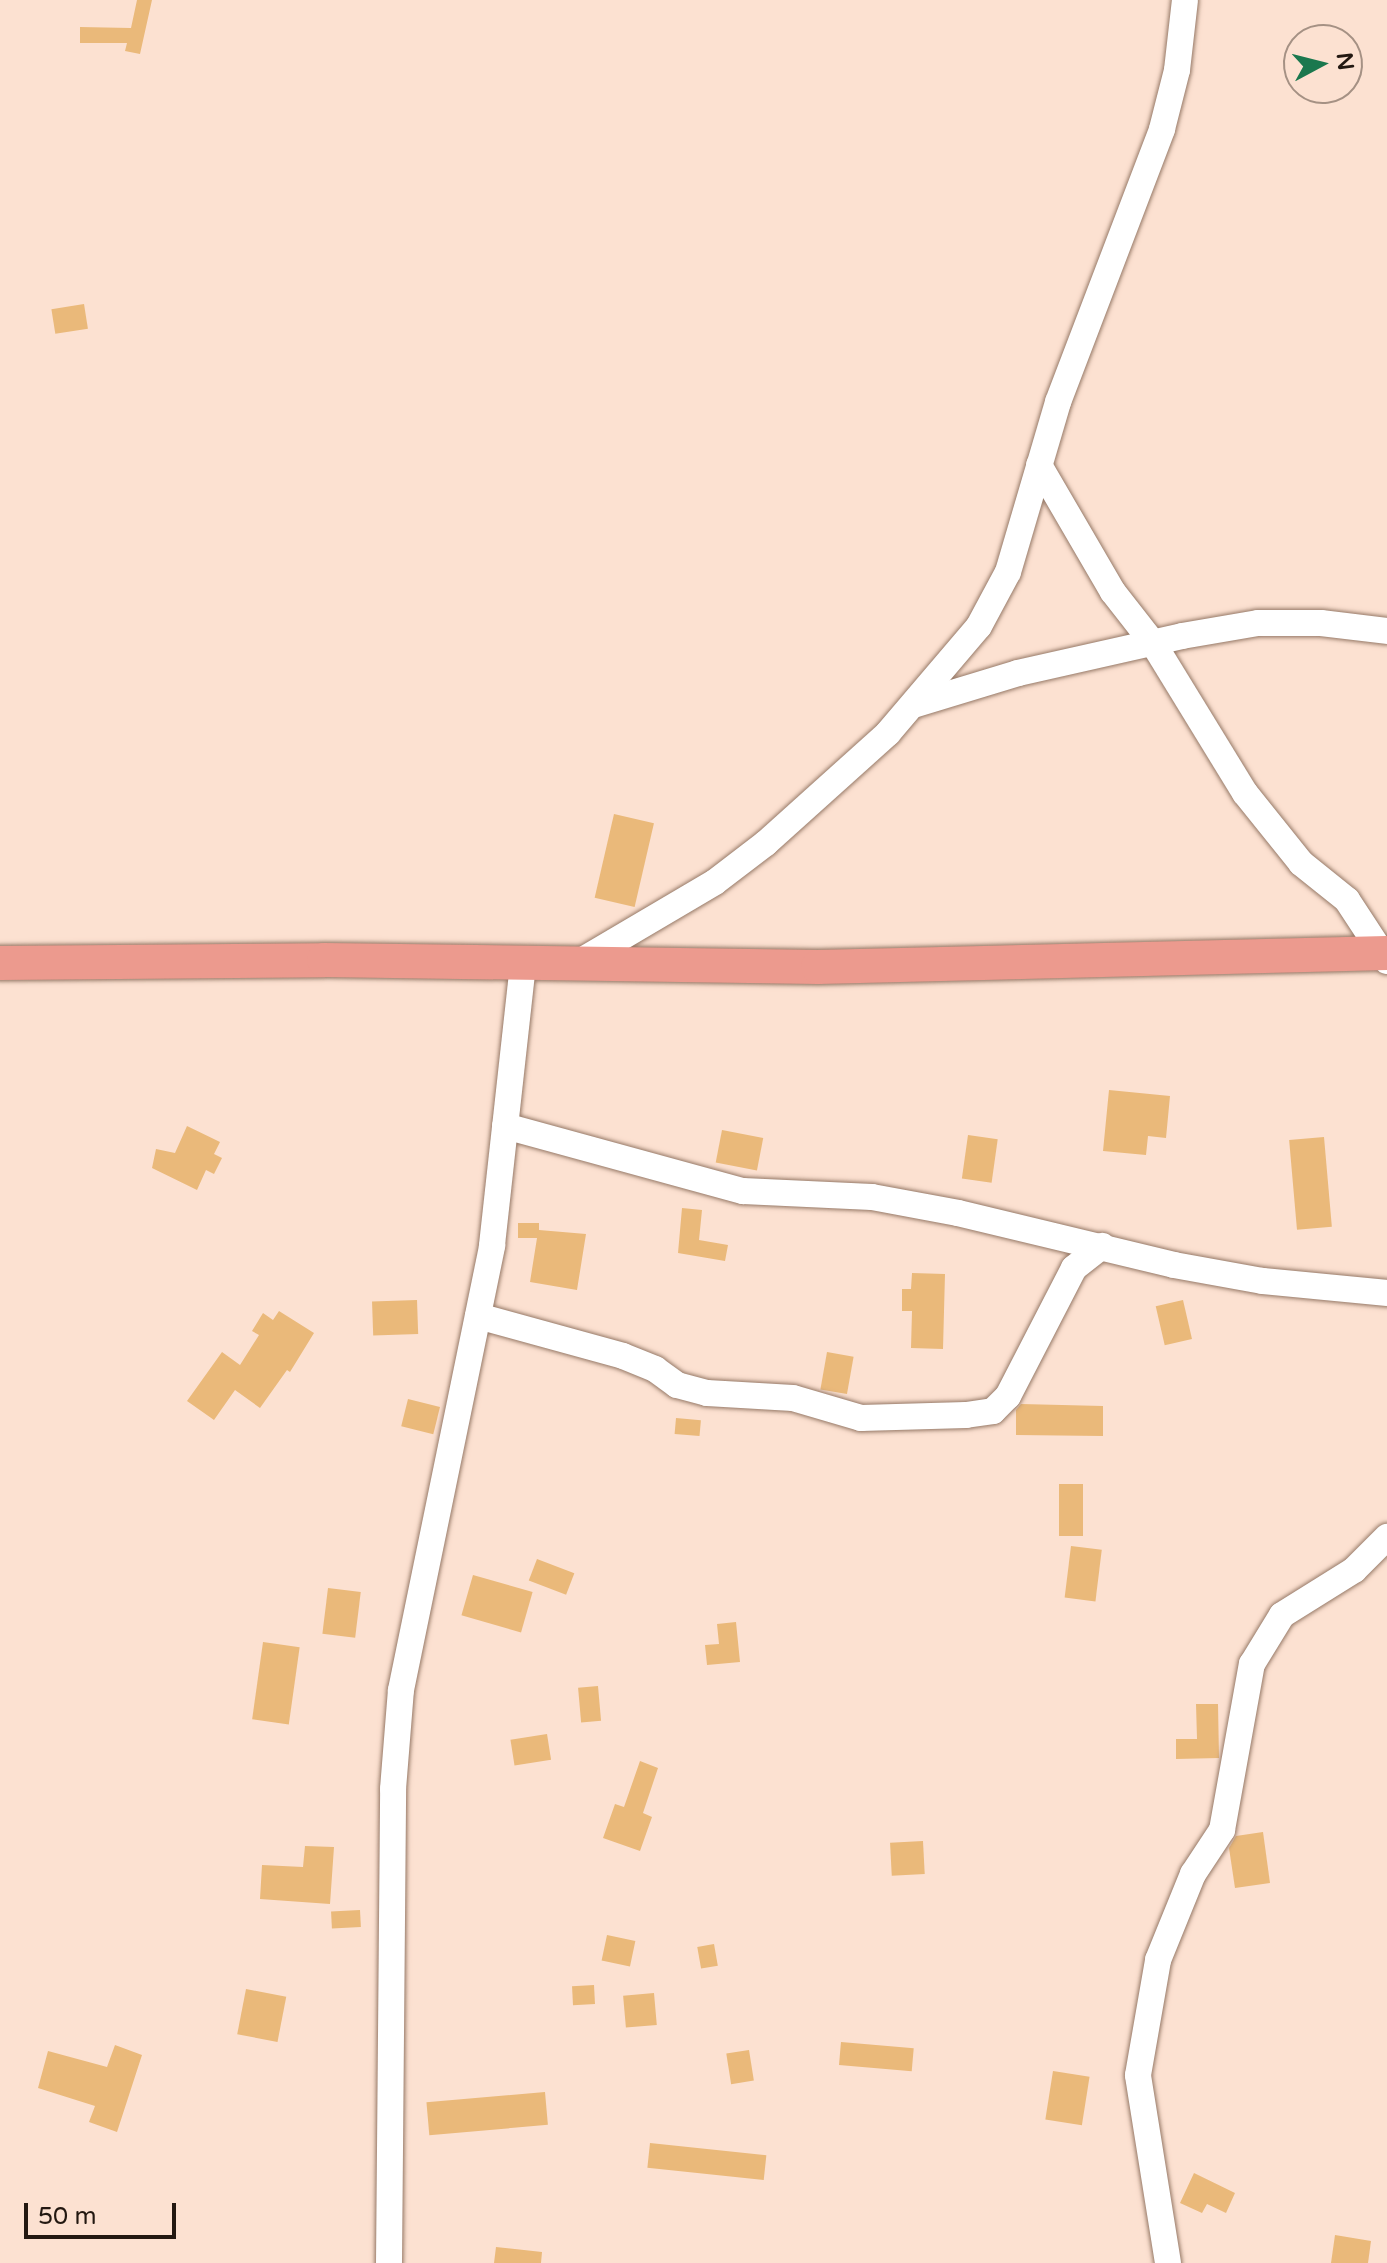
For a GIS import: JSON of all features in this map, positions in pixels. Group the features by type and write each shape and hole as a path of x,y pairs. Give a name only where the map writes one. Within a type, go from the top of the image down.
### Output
{"main road":[{"path":"0,963 324,960 818,967 1386,955"}],"street":[{"path":"576,964 715,882 746,859 888,733 979,626 994,601 1018,545 1058,402 1162,129 1177,70 1185,0"},
{"path":"1039,465 1113,592 1153,643 1245,793 1301,863 1347,900 1386,955"},
{"path":"913,705 1018,673 1258,623 1321,623 1387,631"},
{"path":"389,2263 393,1789 401,1690 492,1245 523,963"},
{"path":"505,1126 743,1191 872,1197 1102,1246 1174,1265 1263,1281 1387,1293"},
{"path":"478,1316 623,1356 655,1369 677,1385 707,1393 793,1398 861,1418 966,1415 993,1411 1008,1396 1074,1268 1102,1246"},
{"path":"1168,2263 1138,2075 1158,1960 1193,1874 1222,1830 1252,1664 1282,1615 1354,1570 1387,1537"}],"building":[{"path":"137,0 152,0 140,54 125,51 127,43 80,43 80,27 131,28"},
{"path":"84,304 88,329 55,334 51,309"},
{"path":"614,814 654,823 635,907 595,898"},
{"path":"1109,1090 1170,1096 1166,1138 1148,1136 1146,1155 1103,1151"},
{"path":"187,1126 220,1142 214,1154 222,1158 214,1174 206,1170 197,1190 152,1168 156,1149 175,1153"},
{"path":"722,1130 763,1138 757,1170 716,1162"},
{"path":"968,1135 998,1139 992,1183 962,1179"},
{"path":"1324,1137 1332,1227 1297,1230 1289,1140"},
{"path":"682,1208 702,1210 699,1240 728,1245 725,1261 678,1253"},
{"path":"518,1223 539,1223 539,1230 586,1234 577,1290 530,1282 537,1238 518,1238"},
{"path":"912,1273 945,1274 943,1349 911,1348 912,1311 902,1311 902,1289 911,1289"},
{"path":"417,1300 418,1334 373,1336 372,1302"},
{"path":"1183,1300 1192,1339 1165,1345 1156,1306"},
{"path":"279,1311 314,1333 290,1372 287,1370 260,1408 235,1390 214,1420 187,1401 222,1352 240,1365 259,1335 252,1331 263,1313 273,1320"},
{"path":"827,1352 854,1357 847,1394 820,1389"},
{"path":"408,1399 440,1407 433,1434 401,1426"},
{"path":"1021,1404 1103,1406 1103,1436 1016,1435 1016,1410"},
{"path":"676,1418 701,1420 700,1436 675,1434"},
{"path":"1059,1484 1083,1484 1083,1536 1059,1536"},
{"path":"1071,1546 1102,1550 1095,1601 1065,1598"},
{"path":"537,1559 574,1573 566,1595 529,1580"},
{"path":"473,1575 533,1592 521,1632 461,1615"},
{"path":"328,1588 361,1592 355,1638 322,1634"},
{"path":"736,1622 740,1662 707,1665 705,1645 719,1644 717,1624"},
{"path":"263,1642 300,1647 289,1724 252,1719"},
{"path":"598,1686 601,1721 581,1723 578,1688"},
{"path":"1196,1704 1218,1704 1219,1758 1176,1759 1176,1739 1197,1739"},
{"path":"547,1734 551,1760 515,1765 510,1740"},
{"path":"640,1761 658,1768 643,1813 652,1817 640,1851 603,1838 615,1804 624,1807"},
{"path":"1263,1832 1270,1883 1235,1888 1229,1848 1236,1836"},
{"path":"923,1841 925,1874 892,1876 890,1843"},
{"path":"305,1846 334,1847 330,1904 260,1899 262,1865 303,1867"},
{"path":"360,1910 361,1927 332,1928 331,1912"},
{"path":"607,1935 635,1941 630,1966 602,1960"},
{"path":"714,1944 718,1966 701,1969 697,1947"},
{"path":"594,1985 595,2004 573,2005 572,1986"},
{"path":"246,1989 286,1997 277,2042 237,2034"},
{"path":"654,1993 657,2025 626,2028 623,1996"},
{"path":"841,2042 914,2048 912,2071 839,2065"},
{"path":"115,2045 142,2055 117,2132 89,2122 95,2106 38,2088 48,2051 107,2067"},
{"path":"749,2050 754,2081 731,2084 726,2054"},
{"path":"1053,2071 1090,2077 1082,2125 1045,2119"},
{"path":"545,2092 548,2125 429,2135 426,2102"},
{"path":"650,2143 766,2155 764,2180 647,2168"},
{"path":"1194,2173 1235,2193 1226,2213 1207,2204 1202,2213 1180,2203"},
{"path":"1335,2235 1371,2241 1368,2263 1331,2263"},
{"path":"496,2247 542,2252 541,2263 494,2263"}]}
